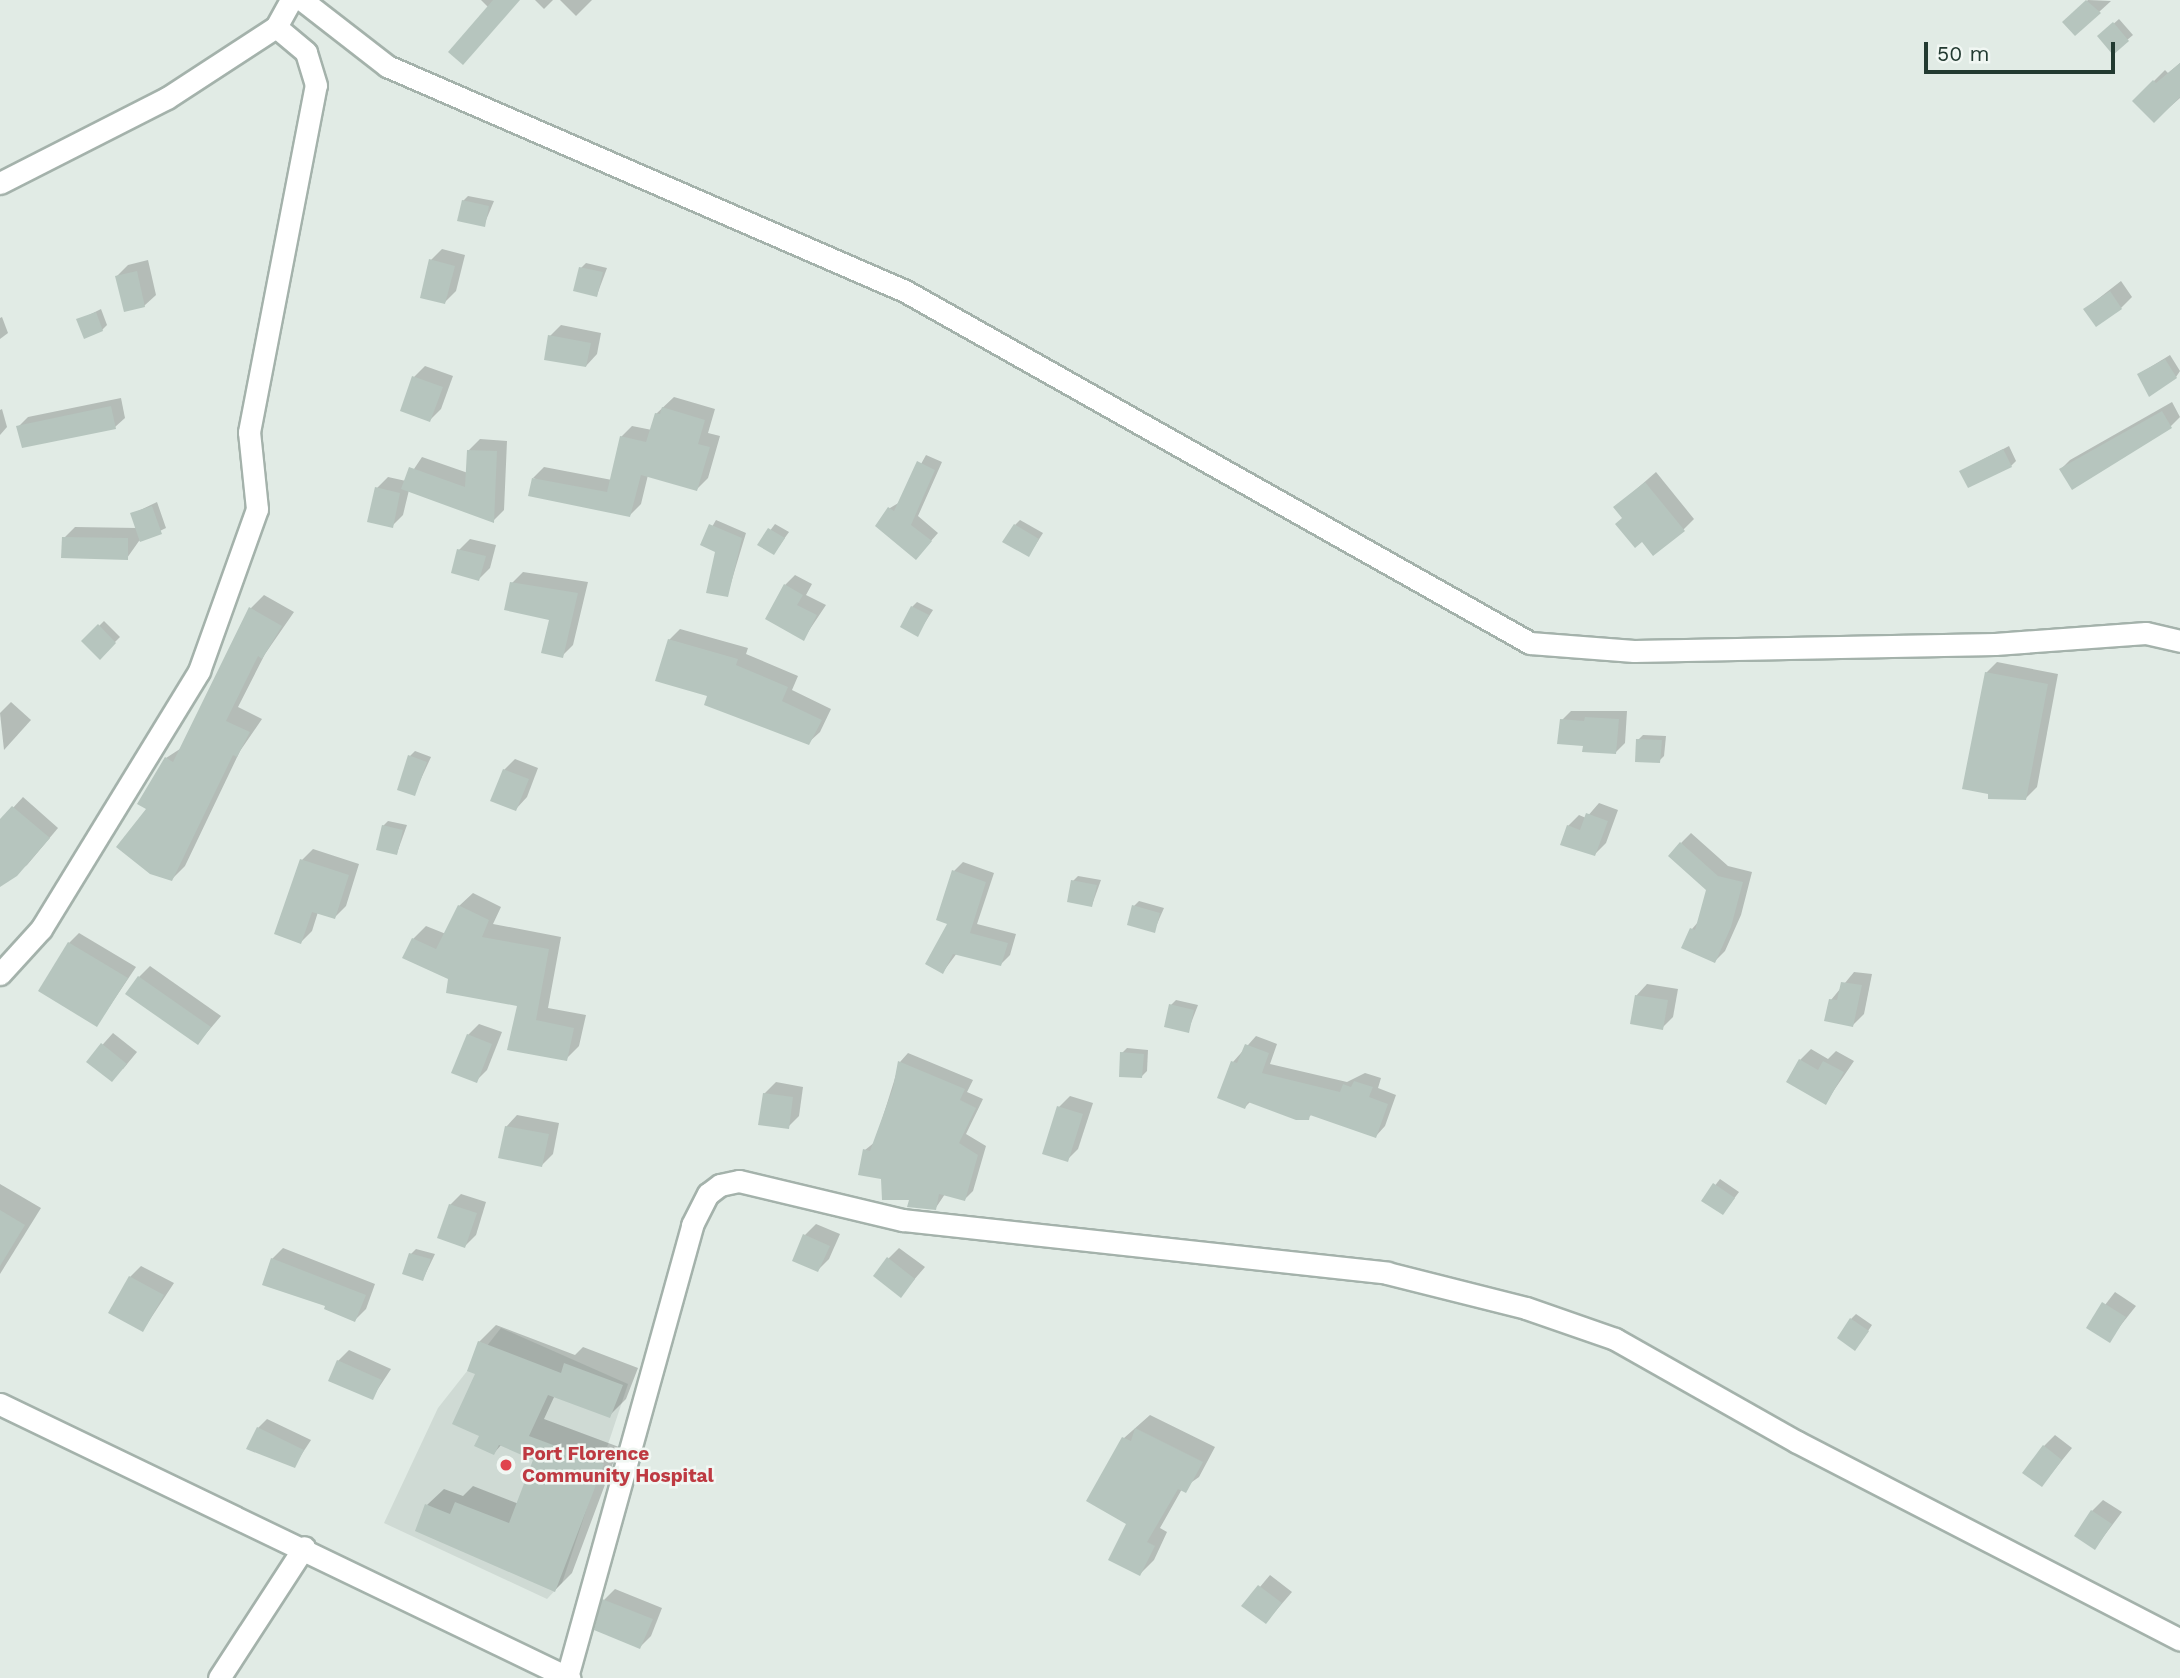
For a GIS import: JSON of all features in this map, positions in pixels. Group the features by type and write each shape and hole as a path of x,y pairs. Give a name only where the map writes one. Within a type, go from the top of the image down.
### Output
{"street":[{"path":"0,183 167,98 276,27 292,0"},
{"path":"302,0 387,66 905,291 1530,643 1634,651 1995,644 2146,633 2180,641"},
{"path":"0,974 41,929 199,671 257,509 249,432 316,85 306,52 276,27"},
{"path":"0,1404 304,1547 568,1677 692,1225 708,1194 720,1185 739,1181 903,1220 1387,1273 1526,1308 1615,1339 1797,1442 2180,1640"},
{"path":"219,1678 304,1547"}],"shaded area":[{"name":"Port Florence Community Hospital","path":"501,1328 628,1384 562,1583 547,1599 384,1523 438,1408"}],"building":[{"path":"493,0 520,0 463,65 448,52"},
{"path":"2086,0 2101,13 2075,36 2062,22"},
{"path":"2113,22 2129,41 2113,55 2097,36"},
{"path":"2180,63 2180,97 2154,123 2132,101 2153,80 2156,83"},
{"path":"462,200 489,206 485,227 457,221"},
{"path":"429,259 455,266 445,304 420,298"},
{"path":"579,267 603,272 597,297 573,291"},
{"path":"137,271 145,307 124,312 115,276"},
{"path":"2110,291 2122,309 2096,327 2083,309"},
{"path":"96,312 103,331 84,339 76,319"},
{"path":"548,335 591,343 586,367 544,360"},
{"path":"2165,359 2177,378 2149,397 2137,374"},
{"path":"412,376 443,387 430,422 400,411"},
{"path":"111,406 116,429 22,448 16,426"},
{"path":"662,407 705,420 698,444 710,447 697,491 641,475 630,517 528,496 532,478 607,492 620,436 646,442 655,413 660,414"},
{"path":"2162,411 2172,428 2072,490 2059,469"},
{"path":"2003,449 2012,467 1968,488 1959,471"},
{"path":"467,450 497,451 494,523 401,489 409,467 465,487"},
{"path":"917,461 935,470 911,525 932,541 916,560 875,526 888,507 894,511"},
{"path":"1645,482 1685,531 1653,556 1642,542 1635,548 1615,524 1622,518 1613,507"},
{"path":"375,487 400,493 393,528 367,522"},
{"path":"152,506 162,534 140,542 130,513"},
{"path":"709,524 742,538 728,597 706,593 715,552 700,545"},
{"path":"1014,524 1039,539 1029,557 1002,542"},
{"path":"768,528 785,538 774,555 757,545"},
{"path":"62,537 128,538 128,560 61,558"},
{"path":"457,549 486,556 479,581 451,573"},
{"path":"510,582 578,593 563,658 541,653 549,620 504,610"},
{"path":"784,584 803,595 797,605 817,615 804,641 765,619"},
{"path":"911,606 929,615 918,637 900,627"},
{"path":"249,607 282,626 262,659 258,656 226,721 250,732 237,757 233,755 172,881 150,874 116,847 146,809 137,804 165,757 173,762"},
{"path":"98,624 116,643 100,660 81,641"},
{"path":"668,639 738,659 736,665 788,687 782,701 822,720 809,745 704,705 707,696 655,681"},
{"path":"1985,672 2048,684 2026,800 1988,799 1988,794 1962,789"},
{"path":"1585,717 1619,719 1616,754 1582,752 1583,746 1557,744 1560,719 1584,721"},
{"path":"1636,739 1662,740 1660,763 1635,762"},
{"path":"408,755 427,762 415,796 397,790"},
{"path":"503,769 529,779 516,811 490,801"},
{"path":"12,806 50,838 17,876 0,887 0,819"},
{"path":"1586,813 1608,821 1595,856 1560,845 1567,825 1580,830"},
{"path":"382,825 403,830 397,855 376,850"},
{"path":"1680,842 1718,876 1743,882 1731,927 1715,963 1681,948 1690,928 1695,930 1706,890 1668,856"},
{"path":"300,859 349,875 335,919 312,912 301,944 274,934"},
{"path":"952,870 986,882 970,933 1008,943 1001,966 953,954 943,974 925,964 947,924 936,920"},
{"path":"1071,880 1097,885 1092,907 1067,902"},
{"path":"458,905 489,920 482,937 549,949 536,1020 574,1028 567,1061 507,1050 517,1006 446,993 448,979 402,958 412,938 436,949"},
{"path":"1132,905 1160,913 1155,933 1127,925"},
{"path":"68,942 128,978 97,1027 38,991"},
{"path":"138,976 211,1027 198,1045 125,994"},
{"path":"1841,982 1862,985 1853,1027 1824,1021 1829,999 1837,1000"},
{"path":"1635,995 1668,1000 1663,1030 1630,1024"},
{"path":"1169,1004 1194,1010 1189,1033 1164,1027"},
{"path":"467,1034 492,1044 477,1083 451,1073"},
{"path":"101,1043 127,1064 112,1082 86,1062"},
{"path":"1245,1044 1269,1053 1262,1073 1340,1092 1343,1084 1351,1087 1354,1081 1373,1087 1369,1097 1388,1104 1376,1138 1310,1115 1309,1120 1296,1120 1248,1102 1245,1109 1217,1098 1231,1061 1237,1063"},
{"path":"1120,1052 1144,1054 1142,1078 1119,1077"},
{"path":"1799,1059 1818,1070 1823,1061 1844,1072 1826,1105 1786,1082"},
{"path":"898,1061 965,1089 960,1100 976,1108 959,1143 978,1155 965,1201 939,1194 936,1210 907,1207 909,1200 882,1200 881,1179 858,1175 863,1149 870,1151 893,1088"},
{"path":"763,1093 793,1097 789,1129 758,1125"},
{"path":"1057,1106 1083,1114 1068,1162 1042,1154"},
{"path":"505,1126 549,1134 542,1167 498,1158"},
{"path":"1713,1183 1735,1198 1723,1215 1701,1201"},
{"path":"449,1204 477,1213 465,1248 437,1238"},
{"path":"0,1210 25,1225 0,1266"},
{"path":"803,1234 830,1246 818,1272 792,1261"},
{"path":"409,1253 431,1259 423,1281 402,1274"},
{"path":"887,1257 915,1279 901,1298 873,1276"},
{"path":"271,1258 366,1295 355,1322 324,1309 325,1306 262,1285"},
{"path":"129,1276 164,1295 143,1332 108,1313"},
{"path":"2102,1302 2126,1317 2110,1343 2086,1328"},
{"path":"1850,1318 1869,1331 1855,1351 1837,1338"},
{"path":"478,1341 561,1373 564,1363 623,1385 610,1418 548,1395 529,1436 604,1464 555,1592 415,1531 425,1504 450,1514 455,1502 509,1523 533,1460 499,1445 494,1455 474,1446 479,1436 452,1424 475,1374 467,1371"},
{"path":"337,1360 382,1380 373,1400 328,1381"},
{"path":"257,1427 304,1450 295,1468 246,1449"},
{"path":"1135,1428 1203,1462 1186,1493 1178,1489 1147,1542 1155,1546 1140,1576 1108,1560 1126,1524 1086,1501 1122,1437 1131,1441"},
{"path":"2043,1445 2062,1460 2042,1487 2022,1473"},
{"path":"2091,1510 2112,1524 2095,1550 2074,1536"},
{"path":"1258,1585 1282,1603 1266,1624 1241,1606"},
{"path":"602,1599 653,1619 640,1649 594,1630"}],"place":[{"name":"Port Florence Community Hospital","path":"506,1465"}]}
